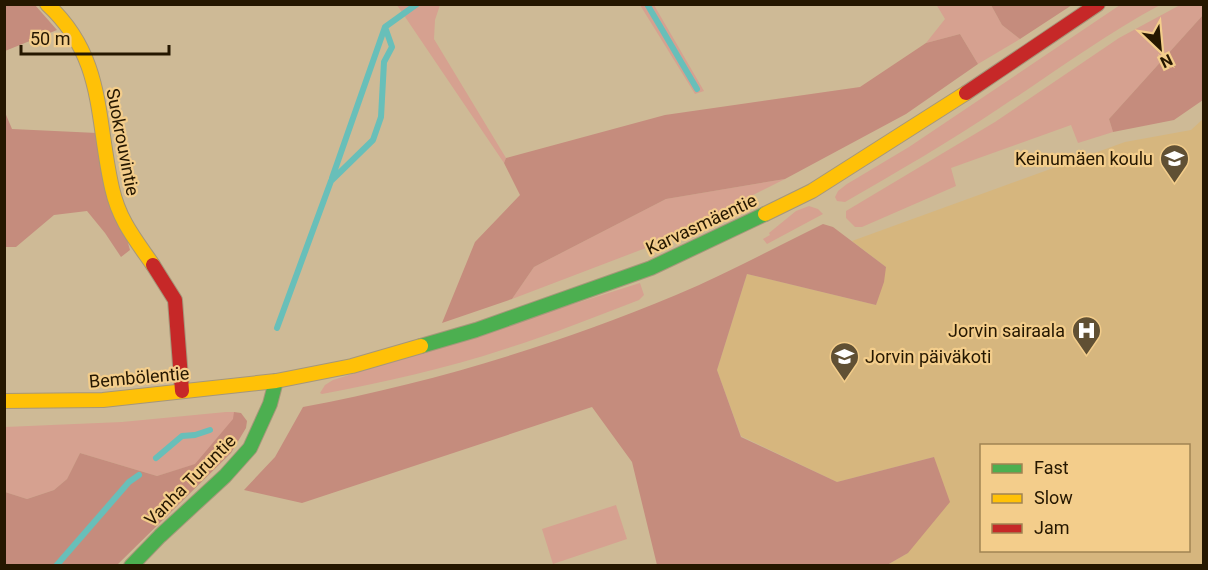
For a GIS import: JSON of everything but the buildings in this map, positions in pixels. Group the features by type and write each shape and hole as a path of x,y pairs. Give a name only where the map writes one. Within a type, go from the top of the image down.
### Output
{"main road":[{"name":"Suokrouvintie","path":"47,4 59,15 77,42 90,69 100,107 112,188 124,224 175,300 182,392"},
{"name":"Karvasmäentie","path":"276,381 352,366 476,330 651,268 812,191 978,86 1098,4"},
{"name":"Bembölentie","path":"4,401 103,400 276,381"},
{"name":"Vanha Turuntie","path":"131,566 225,476 250,448 270,404 276,381"}],"shaded area":[{"path":"936,4 991,5 1002,25 1020,39 978,64 960,34 926,43 945,19"},
{"path":"5,5 35,5 57,30 5,51"},
{"path":"397,5 440,5 435,20 434,39 506,158 504,163"},
{"path":"640,5 654,5 704,91 695,94"},
{"path":"991,5 1072,5 1020,39 1002,25"},
{"path":"1120,5 1160,5 1098,42 942,145 845,202 837,201 835,197 838,191 847,184 909,147"},
{"path":"1180,5 1203,5 1203,15 1109,119 1113,132 1078,143 1071,125 951,168 956,186 862,227 855,227 846,218 846,211 995,122 1119,38"},
{"path":"1203,15 1203,100 1174,120 1113,132 1109,119"},
{"path":"960,34 978,64 906,114 785,179 666,199 534,267 512,299 442,323 475,242 520,195 504,163 506,158 665,115 860,87 926,43"},
{"path":"4,110 12,129 97,133 130,250 121,257 87,211 54,215 16,247 5,247"},
{"name":"Jorvin sairaala","path":"1203,119 1203,565 887,565 908,553 934,457 837,482 741,436 717,370 747,274 876,305 886,267 852,241 1125,142 1191,130"},
{"path":"785,179 651,246 512,299 534,267 666,199"},
{"path":"809,206 818,209 823,214 767,244 763,239 770,235 769,233 796,211"},
{"path":"823,224 833,227 886,267 884,282 876,305 747,274 717,370 741,437 837,482 934,457 950,502 908,553 887,565 657,565 632,462 592,407 302,503 244,490 275,457 303,407 446,374 585,330 695,287"},
{"path":"640,283 644,295 639,300 539,338 437,369 368,385 320,393 325,385 333,380"},
{"path":"234,412 234,419 196,464 157,476 80,453 67,479 54,490 27,499 5,492 5,427 122,422"},
{"path":"234,412 241,413 247,421 246,428 231,453 117,565 5,566 5,492 27,499 54,490 67,479 80,453 157,476 195,464 233,419"},
{"path":"616,505 627,539 553,564 542,529"}],"waterway":[{"path":"277,328 331,181 373,140 381,117 384,62 392,47 385,27 417,4"},
{"path":"647,4 697,89"},
{"path":"332,178 385,27"},
{"path":"156,458 182,436 210,430"},
{"path":"56,566 129,482 139,475"}],"traffic: fast":[{"path":"421,346 476,330 651,268 765,214"},
{"path":"131,566 225,476 250,448 270,404 276,381"}],"traffic: slow":[{"path":"47,4 66,24 89,67 100,113 115,199 128,229 153,265"},
{"path":"765,214 812,191 966,93"},
{"path":"4,401 103,400 276,381 352,366 421,346"}],"traffic: jam":[{"path":"966,93 1098,4"},
{"path":"153,265 175,300 182,391"}],"place":[{"name":"Keinumäen koulu","path":"1174,184"},
{"name":"Jorvin sairaala","path":"1086,356"},
{"name":"Jorvin päiväkoti","path":"844,382"}]}
